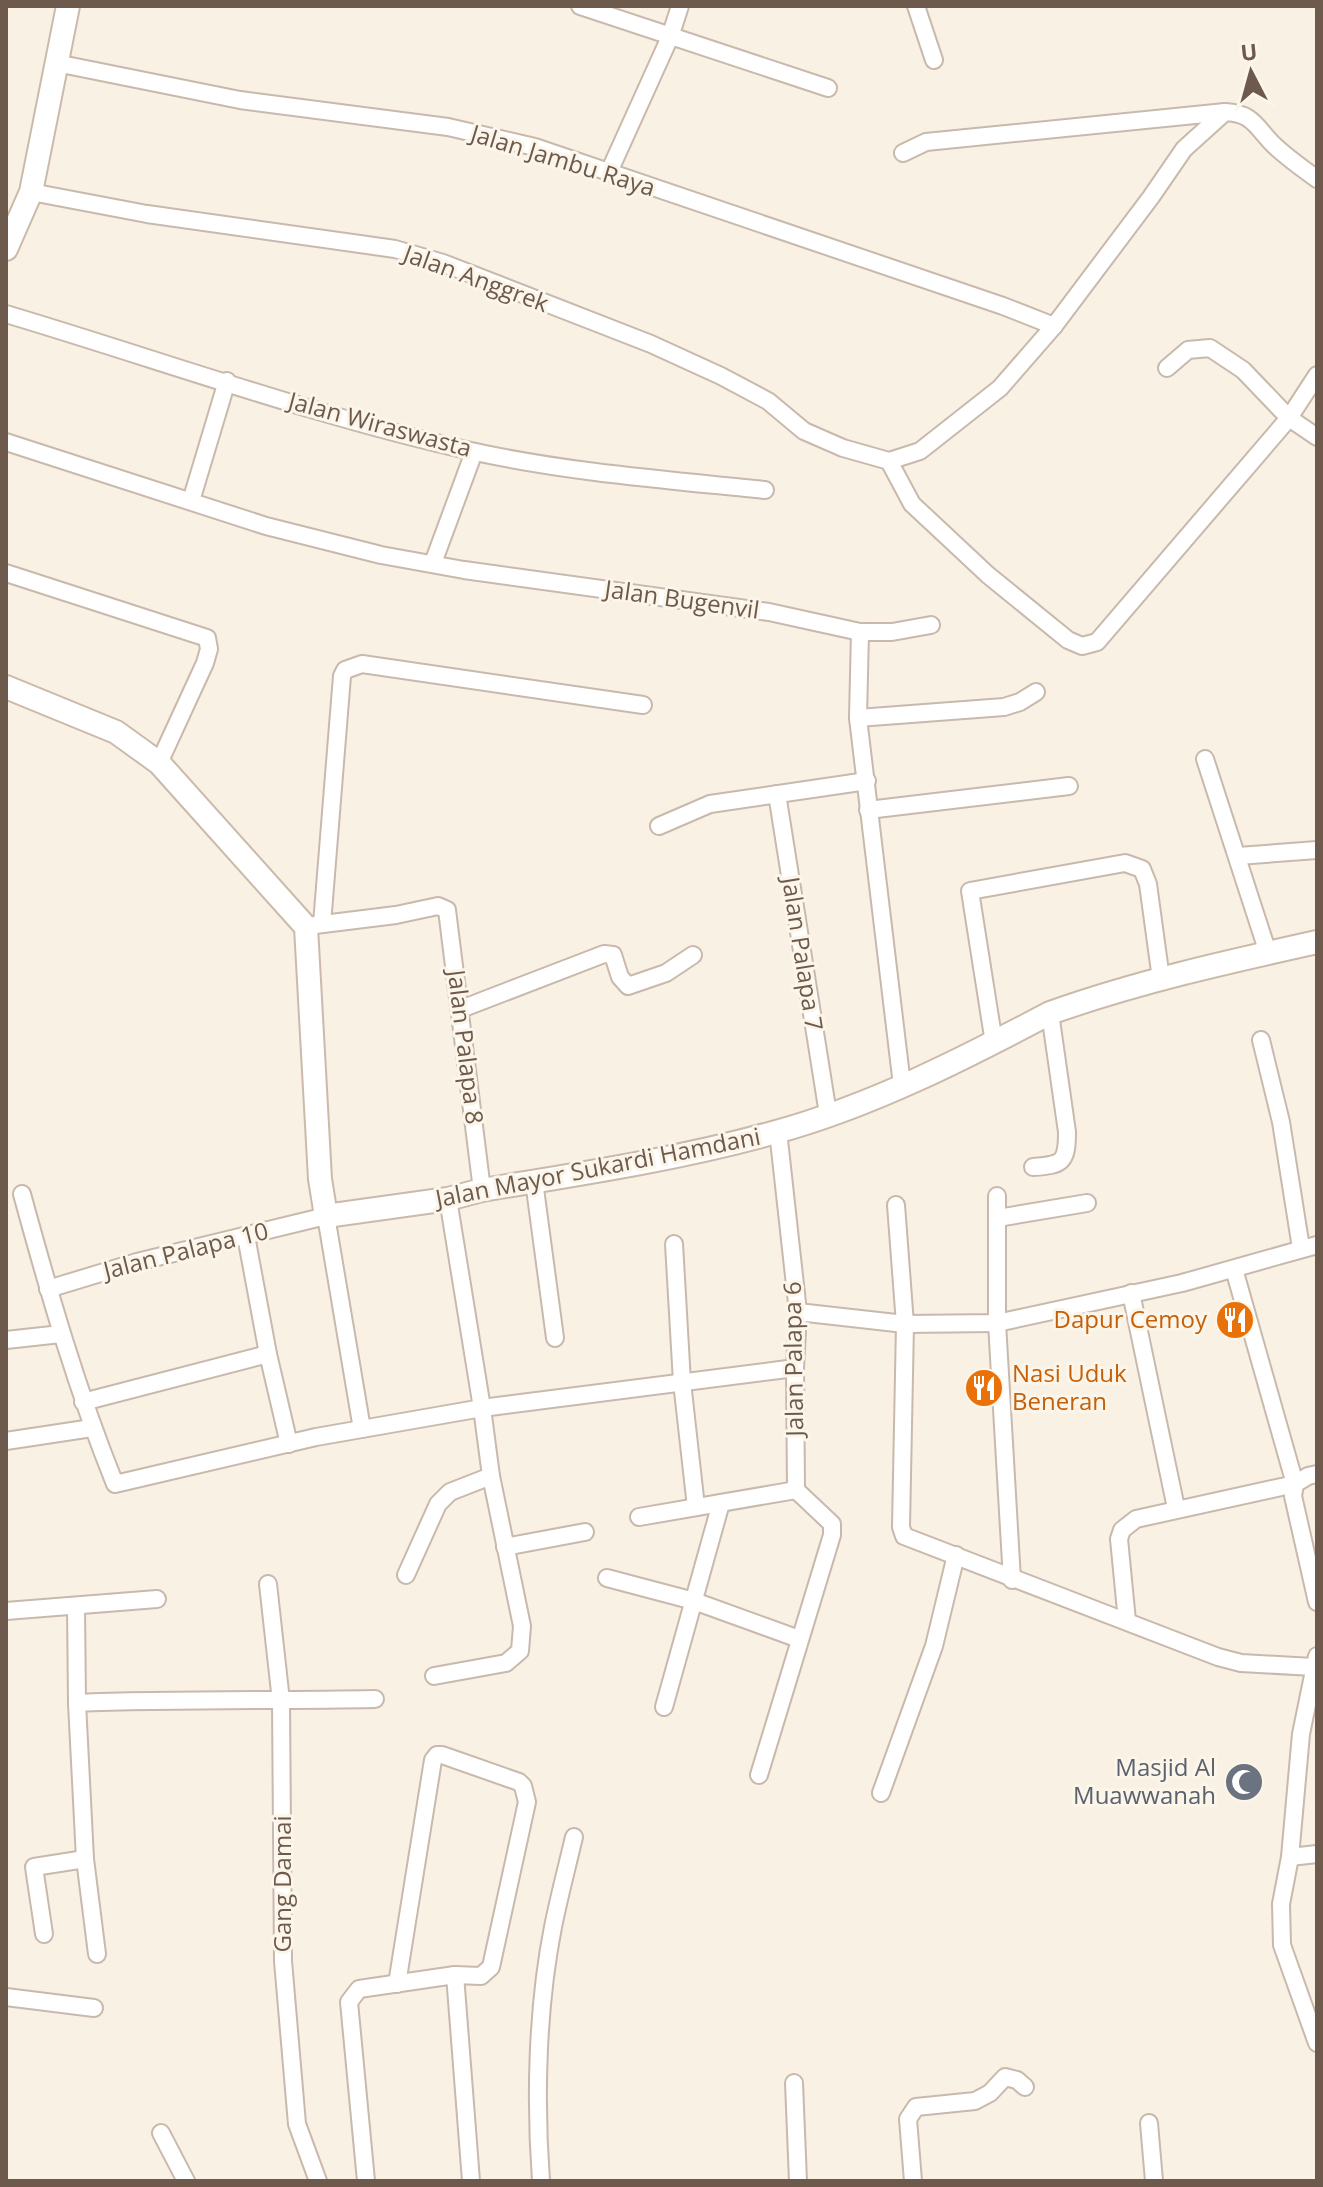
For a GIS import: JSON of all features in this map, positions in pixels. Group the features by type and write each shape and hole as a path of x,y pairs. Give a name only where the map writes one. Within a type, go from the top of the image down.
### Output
{"street":[{"path":"6,249 31,192 68,6"},
{"path":"580,6 828,88"},
{"path":"609,172 670,37 680,6"},
{"path":"916,6 934,60"},
{"name":"Jalan Jambu Raya","path":"56,63 240,100 448,127 535,147 1054,326"},
{"path":"1225,112 1184,149 1054,326 1000,388 920,451 889,461 912,504 988,575 1068,640 1082,646 1097,642 1289,418 1317,375"},
{"path":"903,153 926,142 1241,112 1274,146 1317,179"},
{"name":"Jalan Anggrek","path":"31,192 147,214 395,249 443,263 651,344 768,401 804,431 843,448 889,461"},
{"name":"Jalan Wiraswasta","path":"6,314 418,439 474,452 765,490"},
{"path":"1167,368 1188,350 1210,348 1243,370 1289,418 1317,437"},
{"path":"191,501 227,381"},
{"name":"Jalan Bugenvil","path":"6,442 328,543 433,563 769,612 860,632 892,632 931,625"},
{"path":"433,563 474,452"},
{"path":"6,573 207,638 209,649 205,663 159,763"},
{"path":"860,632 858,718 902,1085"},
{"path":"362,1429 320,1179 314,925 342,676 345,670 362,664 643,705"},
{"path":"6,687 116,732 159,763 314,925"},
{"path":"858,718 1004,707 1036,692"},
{"path":"1205,759 1268,953"},
{"path":"659,826 710,804 867,781"},
{"path":"868,810 1069,786"},
{"name":"Jalan Palapa 7","path":"777,794 828,1114"},
{"path":"1238,856 1317,850"},
{"path":"994,1043 970,891 1125,863 1142,869 1148,884 1161,979"},
{"name":"Jalan Palapa 8","path":"314,925 444,906 449,915 482,1190"},
{"name":"Jalan Mayor Sukardi Hamdani","path":"326,1216 448,1199 482,1190 693,1153 778,1131 902,1085 994,1043 1050,1013 1112,992 1317,942"},
{"path":"461,1009 604,954 613,955 620,977 628,986 666,973 693,955"},
{"path":"1033,1167 1059,1164 1065,1159 1067,1149 1050,1013"},
{"path":"798,1312 905,1324 997,1323 1182,1283 1309,1246 1261,1040"},
{"name":"Jalan Palapa 6","path":"778,1131 798,1312 796,1490"},
{"path":"534,1181 555,1338"},
{"path":"22,1194 61,1334 92,1428 115,1484 289,1444 482,1408 795,1368"},
{"path":"997,1196 997,1323 1012,1580"},
{"path":"434,1676 506,1663 520,1651 522,1626 491,1476 448,1199"},
{"path":"998,1218 1087,1203"},
{"path":"896,1205 905,1324 901,1527 904,1536 1218,1657 1241,1663 1315,1662 1309,1731 1281,1904 1282,1945 1317,2043"},
{"name":"Jalan Palapa 10","path":"48,1289 137,1262 326,1216"},
{"path":"246,1236 289,1444"},
{"path":"674,1244 682,1382 696,1507"},
{"path":"1234,1269 1295,1484 1293,1496 1317,1602"},
{"path":"1131,1293 1176,1508"},
{"path":"6,1340 61,1334"},
{"path":"83,1402 268,1354"},
{"path":"6,1441 92,1428"},
{"path":"1127,1621 1119,1539 1122,1530 1136,1519 1295,1484 1317,1474"},
{"path":"406,1575 438,1504 450,1492 491,1476"},
{"path":"639,1517 796,1490 832,1524 832,1535 759,1775"},
{"path":"664,1707 721,1503"},
{"path":"505,1547 585,1532"},
{"path":"881,1793 934,1646 956,1555"},
{"path":"607,1578 694,1601 799,1639"},
{"name":"Gang Damai","path":"268,1584 281,1701 283,1961 297,2124 318,2181"},
{"path":"6,1611 157,1599"},
{"path":"76,1606 77,1703 85,1859 97,1954"},
{"path":"77,1703 216,1698 281,1701 375,1699"},
{"path":"366,2181 349,2002 359,1989 397,1984 455,1975 481,1976 491,1967 527,1802 519,1782 442,1755 437,1755 433,1760 397,1984"},
{"path":"541,2181 537,2086 546,1985 552,1930 574,1837"},
{"path":"1290,1857 1317,1854"},
{"path":"44,1934 34,1867 85,1859"},
{"path":"455,1975 471,2181"},
{"path":"6,1997 94,2008"},
{"path":"913,2181 908,2119 916,2107 975,2101 990,2093 1005,2077 1017,2080 1025,2087"},
{"path":"794,2083 798,2181"},
{"path":"1149,2123 1154,2181"},
{"path":"161,2133 186,2181"}],"place":[{"name":"Dapur Cemoy","path":"1235,1320"},
{"name":"Nasi Uduk Beneran","path":"984,1388"},
{"name":"Masjid Al Muawwanah","path":"1244,1782"}]}
